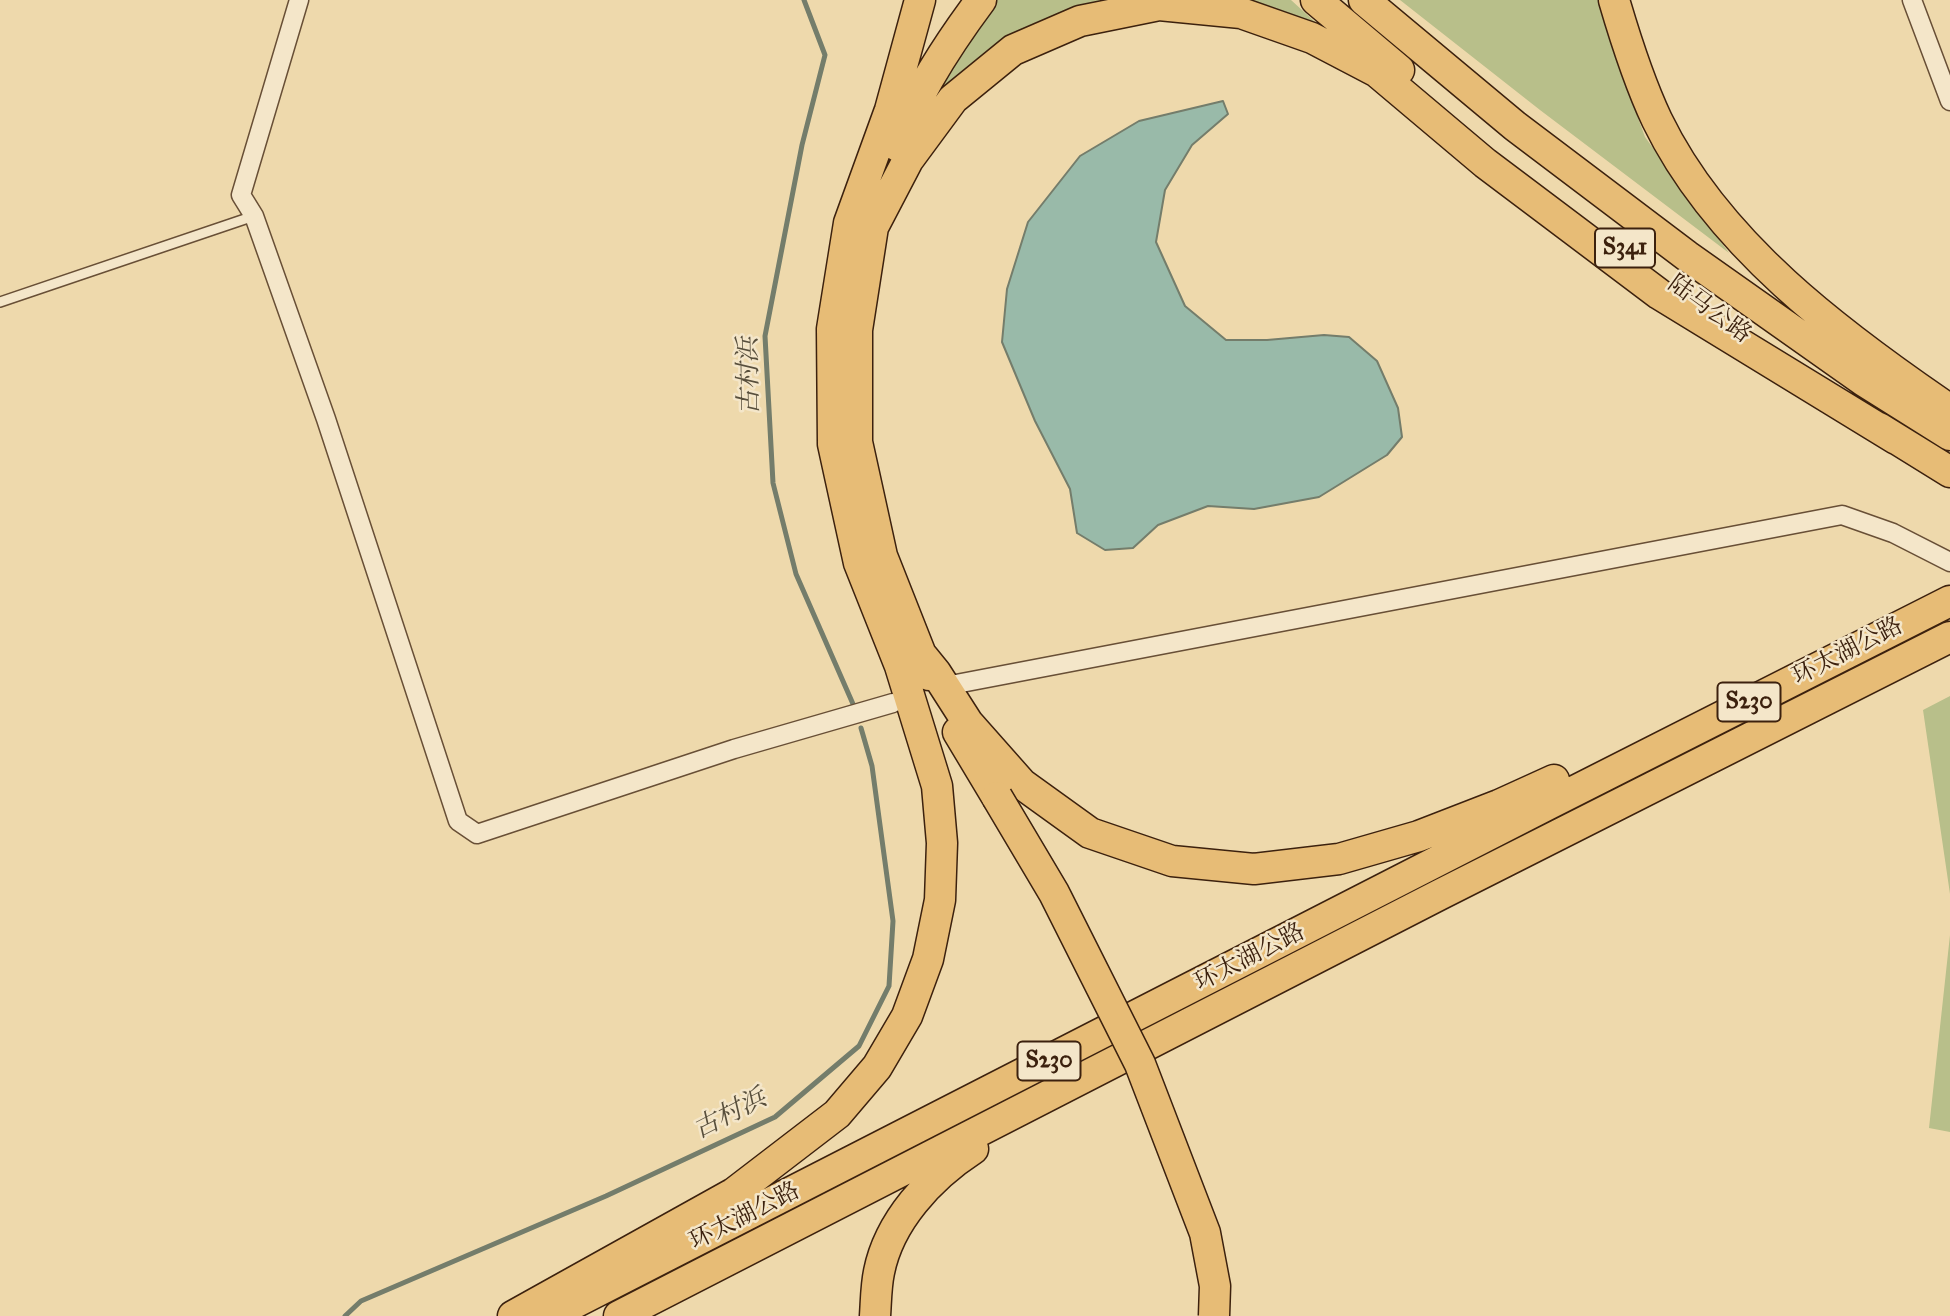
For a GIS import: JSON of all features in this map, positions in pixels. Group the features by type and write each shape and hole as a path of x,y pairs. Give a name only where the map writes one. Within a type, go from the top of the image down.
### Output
{"highway":[{"path":"920,0 890,110 849,223 832,329 832,444 859,563 911,662 938,696 1126,1070 1191,1237 1200,1287 1199,1316"},
{"path":"890,110 963,0"},
{"path":"513,1316 734,1193 836,1114 877,1067 907,1016 928,959 940,900 942,843 937,786 911,662 882,556 857,442 857,330 873,227 907,118 962,26 981,0"},
{"name":"陆马公路","path":"1317,0 1528,175 1680,289 1846,407 1950,472"},
{"name":"陆马公路","path":"1364,0 1515,126 1687,256 1864,381 1950,435"},
{"path":"1614,0 1632,60 1658,122 1692,177 1731,229 1777,278 1878,361 1950,410"},
{"path":"873,227 908,160 953,99 1013,50 1080,21 1159,5 1241,13 1312,37 1377,72 1485,163 1659,294 1896,439"},
{"name":"环太湖公路","path":"549,1316 1545,795 1950,601"},
{"name":"环太湖公路","path":"619,1316 1439,895 1950,637"},
{"path":"911,662 936,673 968,723 1022,784 1090,832 1172,861 1254,869 1339,859 1419,835 1499,805 1545,795"},
{"path":"991,801 1054,893 1140,1064 1205,1233 1215,1286 1214,1316"},
{"path":"875,1316 879,1271 897,1225 926,1187 961,1157 1000,1131 1221,1017 1439,895"}],"street":[{"path":"299,0 241,195 254,216 326,419 458,821 477,834 734,749 893,703"},
{"path":"1912,0 1950,101"},
{"path":"956,684 1842,515 1893,533 1950,562"}],"lane":[{"path":"0,302 254,216"}],"green space":[{"path":"996,0 1107,0 1084,4 1002,39 928,108 973,31"},
{"path":"1251,0 1291,0 1324,30"},
{"path":"1400,0 1602,0 1613,49 1645,137 1729,253 1540,110"},
{"path":"1950,696 1950,894 1923,710"},
{"path":"1950,935 1950,1132 1929,1128"}],"shaded area":[{"path":"1223,101 1228,114 1192,145 1165,190 1156,242 1185,306 1226,340 1324,335 1349,337 1377,361 1398,408 1402,437 1387,455 1319,497 1254,509 1208,506 1158,525 1133,548 1105,550 1077,533 1070,489 1035,421 1002,342 1007,289 1028,222 1080,156 1139,121"}],"waterway":[{"name":"古村浜","path":"804,0 825,55 802,145 765,336 773,483 796,574 853,704"},
{"name":"古村浜","path":"345,1316 361,1301 606,1196 775,1117 859,1046 889,986 893,921 872,766 861,728"}]}
